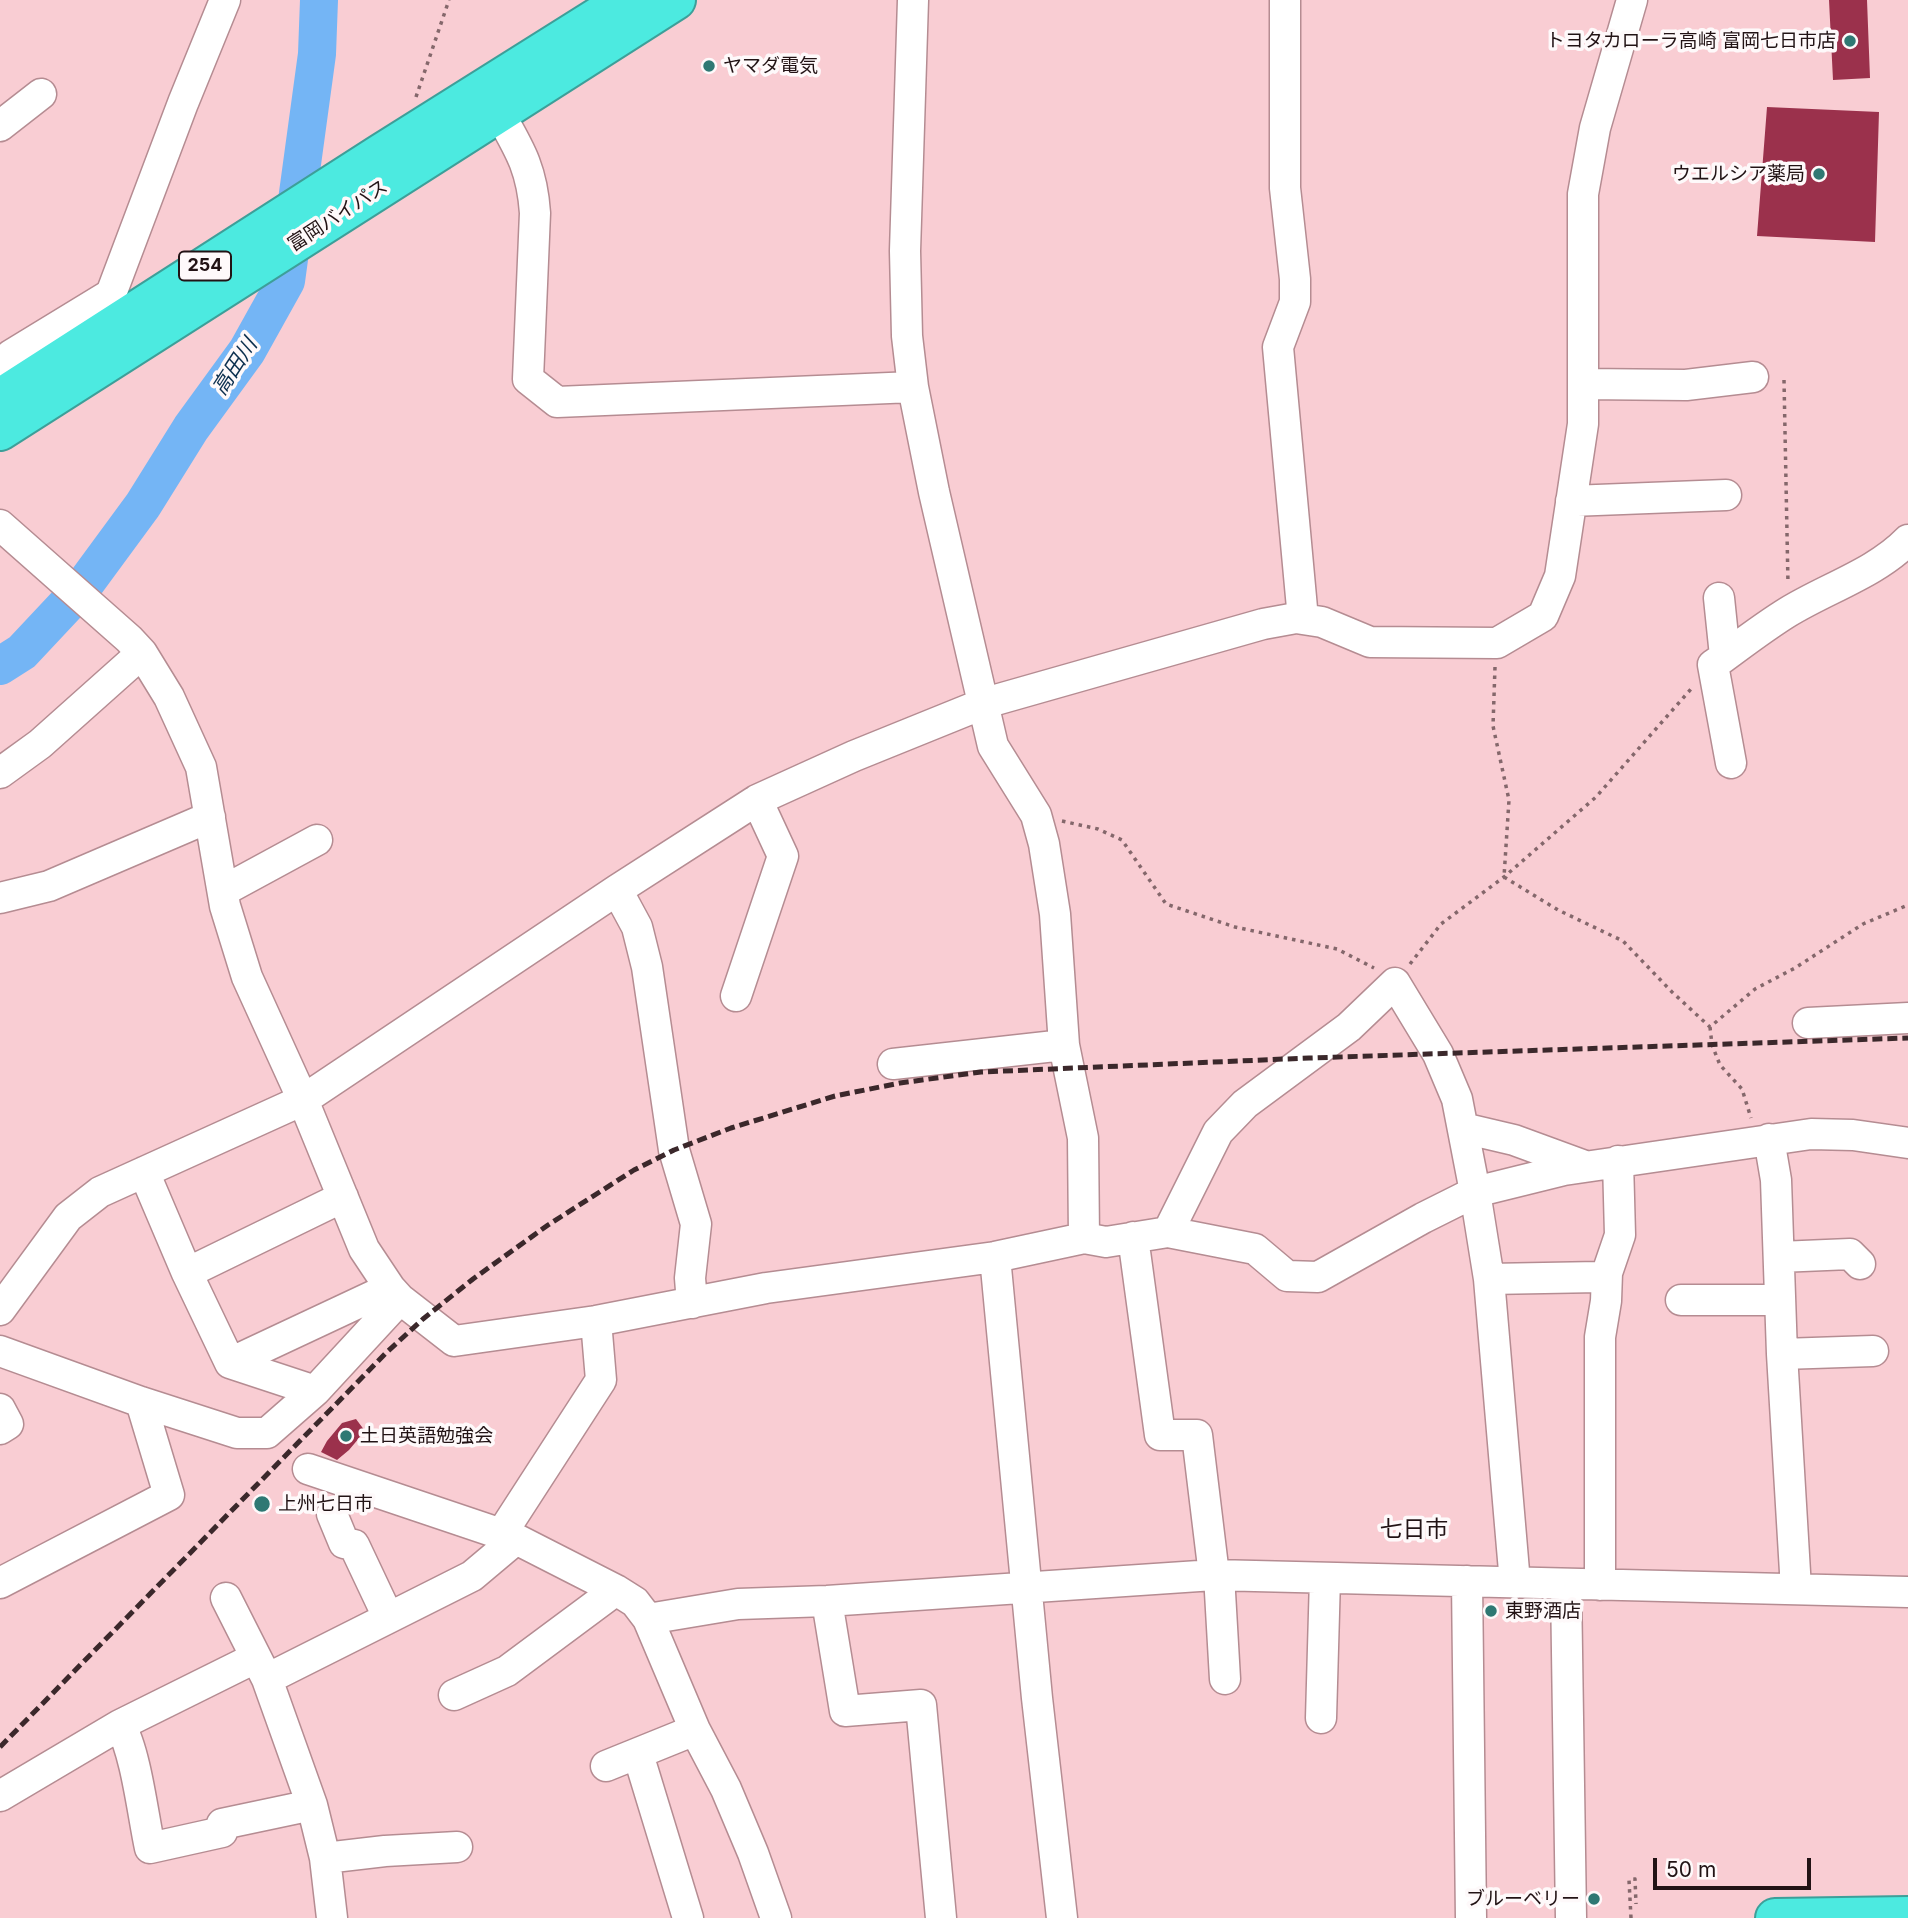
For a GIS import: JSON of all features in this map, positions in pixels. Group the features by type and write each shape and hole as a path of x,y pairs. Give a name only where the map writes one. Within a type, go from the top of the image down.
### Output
{"highway":[{"name":"富岡バイパス","path":"0,431 23,392 390,147 625,0"},
{"name":"富岡バイパス","path":"23,392 362,201 676,0"},
{"path":"1775,1918 1908,1916"}],"street":[{"path":"23,392 8,367 11,355 111,294 225,0"},
{"path":"913,0 905,251 907,336 913,387 934,492 993,746 1036,815 1044,844 1055,914 1064,1045 1083,1138 1084,1238"},
{"path":"1285,0 1285,188 1295,302 1278,347 1303,619"},
{"path":"0,1310 68,1217 100,1192 303,1100 757,800 853,756 985,704 1263,624 1296,618 1322,622 1370,642 1497,643 1543,616 1560,576 1583,424 1583,194 1595,128 1632,0"},
{"path":"0,126 41,94"},
{"path":"499,113 525,159 533,187 535,212 528,379 558,402 913,387"},
{"path":"1583,384 1686,385 1753,377"},
{"path":"1571,501 1726,495"},
{"path":"0,525 135,646 169,697 201,767 225,906 247,977 303,1100 364,1249 395,1293 454,1341 596,1321 766,1288 995,1257 1084,1238 1105,1242 1168,1232 1255,1249 1287,1276 1318,1277 1475,1192 1585,1166 1811,1134 1853,1135 1908,1143"},
{"path":"1719,660 1789,611 1861,573 1898,550 1908,540"},
{"path":"1719,598 1719,660 1731,763"},
{"path":"0,773 40,744 135,646"},
{"path":"736,996 783,856 757,800"},
{"path":"0,898 49,886 211,817"},
{"path":"223,891 317,840"},
{"path":"617,890 637,926 647,967 674,1150 696,1224 690,1278 692,1303"},
{"path":"1168,1232 1219,1132 1227,1123 1245,1104 1349,1027 1395,983 1438,1054 1457,1099 1489,1279 1515,1583"},
{"path":"1808,1023 1908,1018"},
{"path":"893,1064 1064,1045"},
{"path":"1462,1128 1514,1140 1585,1166"},
{"path":"1760,1140 1776,1180 1782,1354 1796,1588"},
{"path":"1600,1585 1600,1337 1607,1273 1620,1234 1618,1161"},
{"path":"145,1172 187,1273 230,1363 315,1391"},
{"path":"187,1273 343,1197"},
{"path":"1133,1237 1160,1435 1197,1435 1216,1575 1225,1679"},
{"path":"1779,1257 1850,1254 1860,1264"},
{"path":"995,1257 1037,1698 1062,1918"},
{"path":"1489,1279 1599,1277"},
{"path":"230,1363 395,1293"},
{"path":"0,1351 237,1433 267,1433 315,1391 395,1293"},
{"path":"1681,1300 1780,1300"},
{"path":"0,1796 120,1725 388,1617 472,1576 509,1536 601,1380 596,1321"},
{"path":"1782,1354 1873,1352"},
{"path":"0,1583 169,1495 141,1402"},
{"path":"0,1409 8,1424 0,1429"},
{"path":"308,1469 509,1536 635,1602 648,1619 695,1730 726,1789 776,1918"},
{"path":"332,1514 344,1543 354,1545 388,1617"},
{"path":"648,1619 738,1604 827,1601 1216,1575 1908,1591"},
{"path":"1321,1718 1325,1578"},
{"path":"1467,1581 1471,1918"},
{"path":"1566,1585 1571,1918"},
{"path":"454,1695 508,1671 616,1590"},
{"path":"226,1598 261,1668 312,1805 324,1858 332,1918"},
{"path":"827,1601 845,1711 921,1705 941,1918"},
{"path":"120,1725 132,1764 150,1848 222,1832 222,1824 312,1805"},
{"path":"606,1766 695,1730"},
{"path":"638,1754 688,1918"},
{"path":"324,1858 457,1847"}],"path":[{"path":"390,147 449,0"},
{"path":"1784,380 1789,611"},
{"path":"1497,643 1493,726 1509,800 1504,877"},
{"path":"1036,815 1098,829 1122,841 1166,904 1235,927 1337,949 1374,968 1395,983 1441,924 1504,877 1597,797 1719,660"},
{"path":"1504,877 1558,910 1623,941 1710,1027 1712,1045 1720,1065 1742,1089 1753,1127 1760,1140"},
{"path":"1710,1027 1755,989 1795,968 1863,924 1908,905"},
{"path":"1631,1918 1629,1880 1635,1879 1636,1904"}],"building":[{"name":"トヨタカローラ高崎 富岡七日市店","path":"1829,0 1867,0 1870,78 1833,80"},
{"name":"ウエルシア薬局","path":"1767,107 1879,112 1875,242 1757,236"},
{"name":"土日英語勉強会","path":"356,1419 365,1431 349,1450 337,1460 321,1452 342,1423"}],"waterway":[{"name":"高田川","path":"0,666 22,652 82,588 143,505 191,428 247,351 286,281 317,54 319,0"}],"railway":[{"path":"0,1747 386,1353 423,1319 548,1225 634,1170 674,1150 731,1128 835,1096 900,1083 981,1072 1908,1038"}],"place":[{"name":"トヨタカローラ高崎 富岡七日市店","path":"1850,41"},
{"name":"ヤマダ電気","path":"709,66"},
{"name":"ウエルシア薬局","path":"1819,174"},
{"name":"土日英語勉強会","path":"346,1436"},
{"name":"上州七日市","path":"262,1504"},
{"name":"東野酒店","path":"1491,1611"},
{"name":"ブルーベリー","path":"1594,1899"}],"district":[{"name":"七日市","path":"1414,1530"}]}
